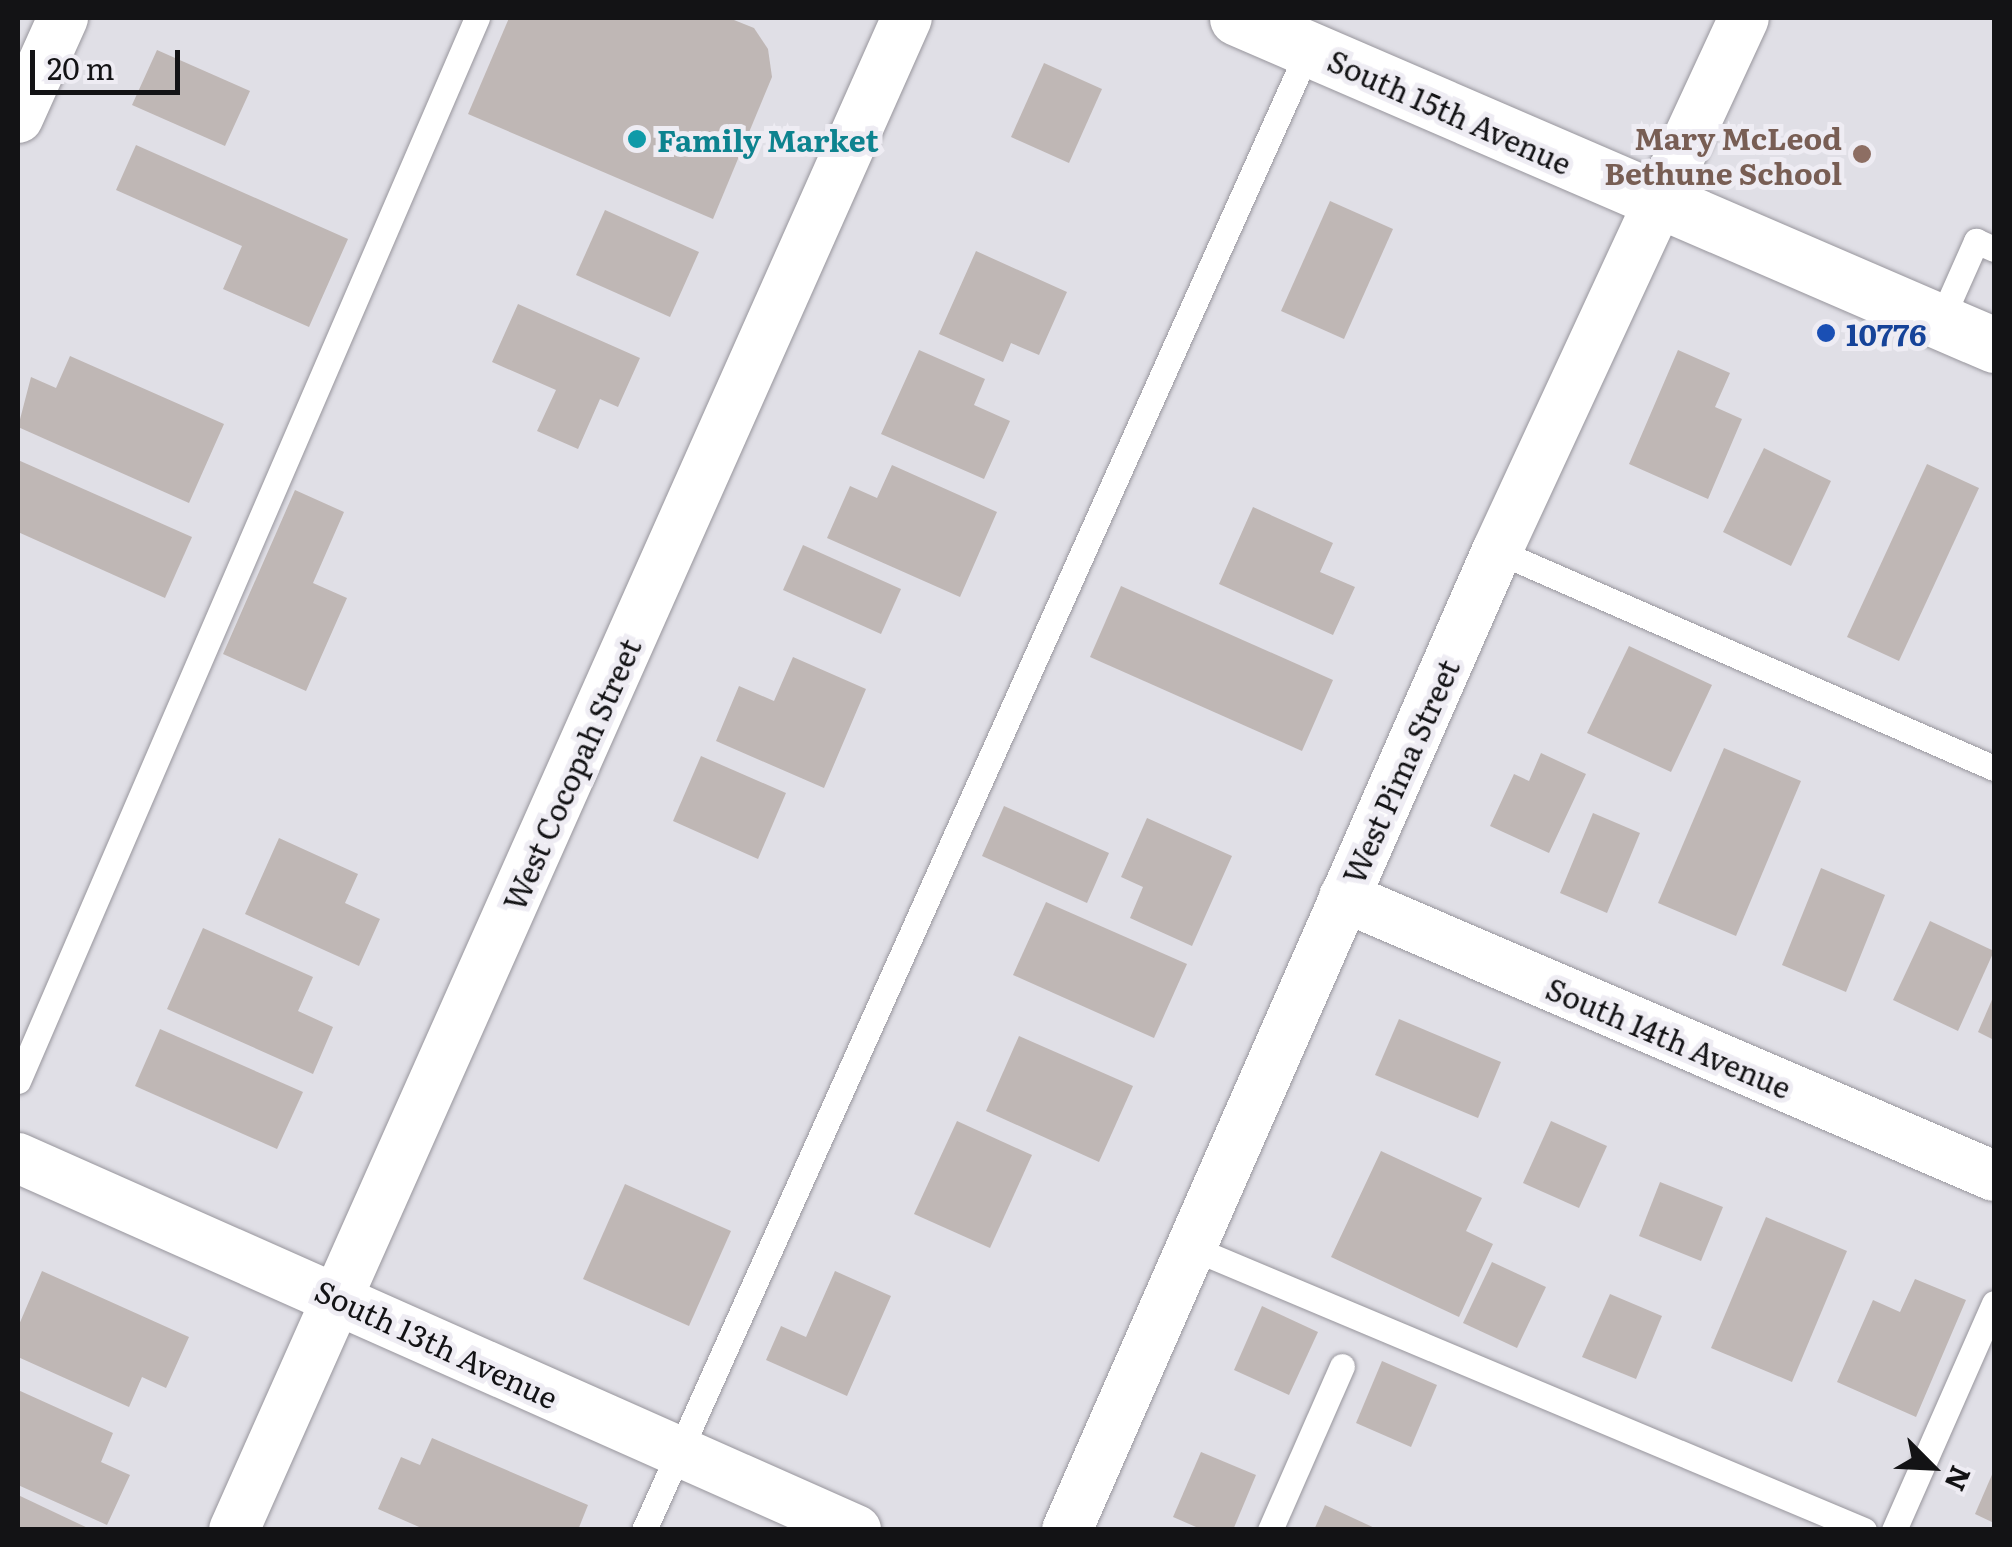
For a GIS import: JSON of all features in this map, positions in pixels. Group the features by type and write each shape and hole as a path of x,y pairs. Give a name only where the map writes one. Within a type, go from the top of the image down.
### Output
{"main road":[{"name":"South 15th Avenue","path":"1237,18 1994,346"}],"street":[{"path":"18,118 63,18"},
{"name":"West Cocopah Street","path":"234,1530 907,18"},
{"name":"West Pima Street","path":"1067,1530 1496,551 1744,18"},
{"name":"South 14th Avenue","path":"1344,898 1994,1176"},
{"name":"South 13th Avenue","path":"18,1158 856,1530"}],"lane":[{"path":"18,1082 477,18"},
{"path":"644,1530 1310,48"},
{"path":"1940,322 1976,241 1994,249"},
{"path":"1496,551 1994,768"},
{"path":"1190,1246 1864,1530"},
{"path":"1894,1530 1994,1303"},
{"path":"1270,1530 1342,1366"}],"building":[{"name":"Family Market","path":"509,18 729,18 754,28 768,49 772,77 713,219 468,114"},
{"path":"157,50 250,91 225,146 132,105"},
{"path":"1044,63 1102,89 1069,163 1011,137"},
{"path":"136,145 348,239 309,327 223,289 242,246 116,190"},
{"path":"1330,201 1393,229 1344,339 1281,311"},
{"path":"605,210 699,252 670,317 576,275"},
{"path":"976,251 1067,292 1039,355 1011,343 1003,362 939,334"},
{"path":"518,304 640,358 618,407 600,399 578,449 537,431 556,390 492,362"},
{"path":"919,350 985,379 974,405 1010,421 984,479 881,434"},
{"path":"1678,350 1730,373 1715,407 1742,419 1708,499 1629,464"},
{"path":"70,356 224,424 189,503 18,427 31,377 56,388"},
{"path":"1764,448 1831,481 1791,566 1723,532"},
{"path":"18,460 192,537 165,598 18,532"},
{"path":"1927,464 1979,488 1899,661 1847,637"},
{"path":"892,465 997,512 960,597 827,538 850,486 877,498"},
{"path":"295,490 344,512 313,583 347,598 306,691 223,654"},
{"path":"1253,507 1333,543 1320,572 1355,587 1333,635 1219,584"},
{"path":"803,545 901,589 881,634 783,590"},
{"path":"1121,586 1333,680 1302,751 1090,657"},
{"path":"1629,646 1712,685 1671,772 1587,733"},
{"path":"793,657 866,689 824,788 716,741 739,686 774,701"},
{"path":"1724,748 1801,781 1736,936 1658,903"},
{"path":"1541,753 1586,774 1549,853 1490,826 1514,774 1529,781"},
{"path":"701,756 786,793 758,859 673,821"},
{"path":"1004,806 1109,853 1087,903 982,856"},
{"path":"1593,813 1640,833 1607,913 1560,893"},
{"path":"1147,818 1232,856 1192,946 1130,918 1143,887 1121,877"},
{"path":"279,838 358,874 345,903 380,919 359,966 245,914"},
{"path":"1821,868 1885,895 1846,992 1782,965"},
{"path":"1046,902 1187,964 1154,1038 1013,975"},
{"path":"1930,921 1994,951 1958,1031 1893,1000"},
{"path":"203,928 313,977 298,1011 333,1027 313,1074 167,1009"},
{"path":"1994,995 1994,1040 1978,1032"},
{"path":"1399,1019 1501,1062 1478,1118 1375,1075"},
{"path":"160,1029 303,1092 277,1149 135,1086"},
{"path":"1019,1036 1133,1086 1099,1162 986,1111"},
{"path":"957,1121 1032,1155 990,1248 914,1214"},
{"path":"1551,1121 1607,1146 1579,1208 1523,1183"},
{"path":"1381,1151 1482,1198 1466,1231 1493,1244 1459,1317 1331,1257"},
{"path":"1660,1182 1723,1207 1701,1261 1639,1236"},
{"path":"625,1184 731,1231 689,1326 583,1279"},
{"path":"1766,1217 1847,1251 1792,1382 1711,1348"},
{"path":"1492,1262 1546,1287 1517,1348 1463,1323"},
{"path":"42,1271 189,1337 166,1388 142,1377 129,1407 18,1357 18,1327"},
{"path":"835,1271 891,1296 847,1396 766,1360 781,1326 806,1337"},
{"path":"1915,1279 1966,1300 1916,1417 1837,1382 1873,1300 1900,1312"},
{"path":"1610,1294 1662,1316 1636,1379 1582,1357"},
{"path":"1262,1306 1318,1332 1289,1395 1234,1370"},
{"path":"1382,1361 1437,1385 1411,1447 1356,1423"},
{"path":"18,1390 113,1433 101,1462 130,1475 107,1525 18,1485"},
{"path":"432,1438 588,1505 578,1530 426,1530 378,1509 401,1457 420,1465"},
{"path":"1201,1452 1256,1475 1233,1530 1203,1530 1173,1517"},
{"path":"1994,1470 1994,1523 1975,1514"},
{"path":"18,1495 92,1530 18,1530"},
{"path":"1325,1505 1379,1530 1314,1530"}],"place":[{"name":"Family Market","path":"637,139"},
{"name":"Mary McLeod Bethune School","path":"1862,154"},
{"name":"10776","path":"1826,333"}]}
